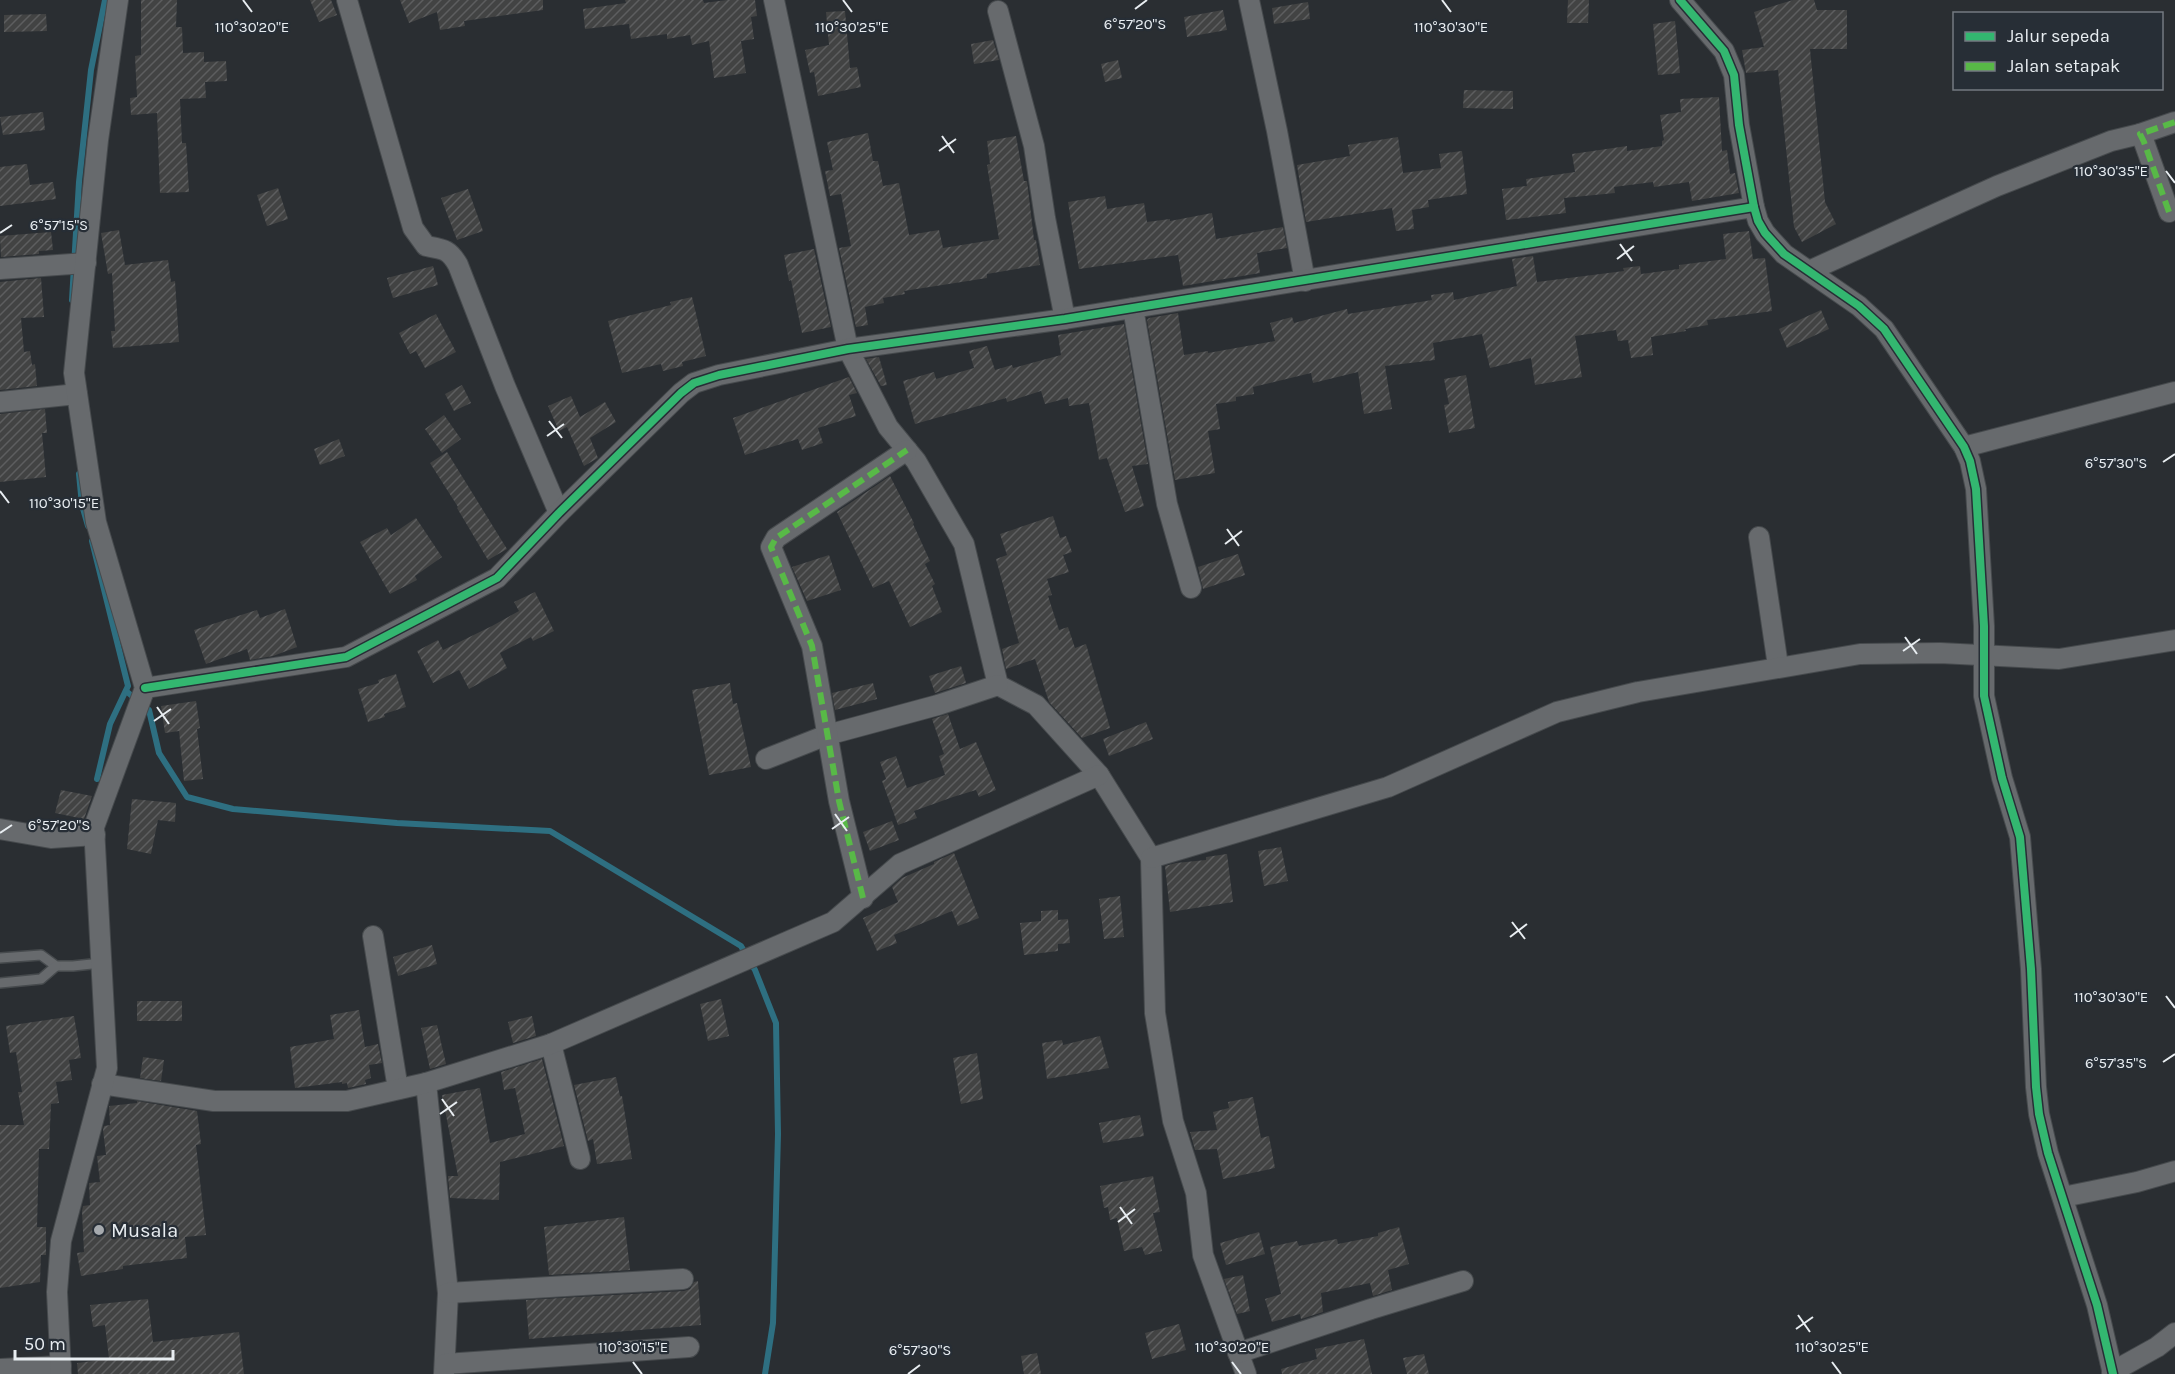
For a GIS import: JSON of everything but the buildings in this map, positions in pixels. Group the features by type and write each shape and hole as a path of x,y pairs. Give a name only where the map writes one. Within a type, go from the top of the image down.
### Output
{"street":[{"path":"0,1369 61,1370 57,1292 61,1241 107,1068 94,827 145,688 96,522 74,373 98,140 118,0"},
{"path":"347,0 413,228 426,246 445,249 453,254 505,386 559,513"},
{"path":"774,0 848,349 888,427 915,461 964,544 998,685"},
{"path":"1249,0 1277,131 1305,281"},
{"path":"1680,0 1724,51 1734,75 1739,125 1754,207 1765,233 1784,254 1859,306 1884,329 1964,447 1970,461 1976,489 1984,626 1984,696 2002,778 2020,837 2031,969 2039,1114 2048,1152 2097,1305 2113,1373 2157,1347 2175,1333"},
{"path":"998,11 1034,146 1045,218 1065,319"},
{"path":"1809,271 1997,186 2110,141 2175,122"},
{"path":"2140,134 2169,212"},
{"path":"145,688 346,657 497,578 559,513 681,393 694,383 719,375 848,349 1065,319 1754,207"},
{"path":"0,270 86,262"},
{"path":"1133,308 1167,504 1191,588"},
{"path":"1964,447 2175,392"},
{"path":"0,402 77,394"},
{"path":"863,898 839,801 812,646 771,548 777,538 907,450"},
{"path":"1759,537 1778,666"},
{"path":"1151,858 1388,787 1557,712 1638,692 1778,666 1791,667 1860,654 1940,653 2059,659 2175,640"},
{"path":"766,759 827,735 938,705 998,685 1036,705 1099,776 1151,858 1155,1013 1173,1121 1196,1193 1203,1255 1246,1374"},
{"path":"102,1084 214,1101 347,1101 426,1083 551,1044 833,922 900,864 1099,776"},
{"path":"0,829 51,838 95,835"},
{"path":"373,936 398,1089"},
{"path":"551,1044 580,1159"},
{"path":"426,1083 448,1293 444,1369 689,1347"},
{"path":"2063,1197 2137,1182 2175,1171"},
{"path":"448,1293 683,1279"},
{"path":"1238,1353 1463,1281"}],"lane":[{"path":"0,958 41,955 56,966 101,963"},
{"path":"0,983 41,979 56,966"}],"waterway":[{"path":"72,300 79,182 91,70 105,0"},
{"path":"79,474 82,505 88,526"},
{"path":"92,541 128,686 110,724 97,779"},
{"path":"126,691 149,710 159,753 187,797 233,809 397,823 550,831 741,946 755,970 776,1023 778,1134 773,1323 765,1374"}],"marked path":[{"path":"2169,212 2140,134 2175,122"},
{"path":"863,898 839,801 812,646 771,547 776,538 907,450"}],"cycle path":[{"path":"1680,0 1724,51 1734,75 1739,125 1754,207 1765,233 1784,254 1859,306 1884,329 1964,447 1970,461 1976,489 1984,626 1984,696 2002,778 2020,837 2031,969 2039,1114 2048,1153 2097,1305 2113,1374"},
{"path":"145,688 346,657 497,578 559,513 681,393 694,383 719,375 848,349 1065,319 1754,207"}],"place":[{"name":"Musala","path":"99,1230"}]}
